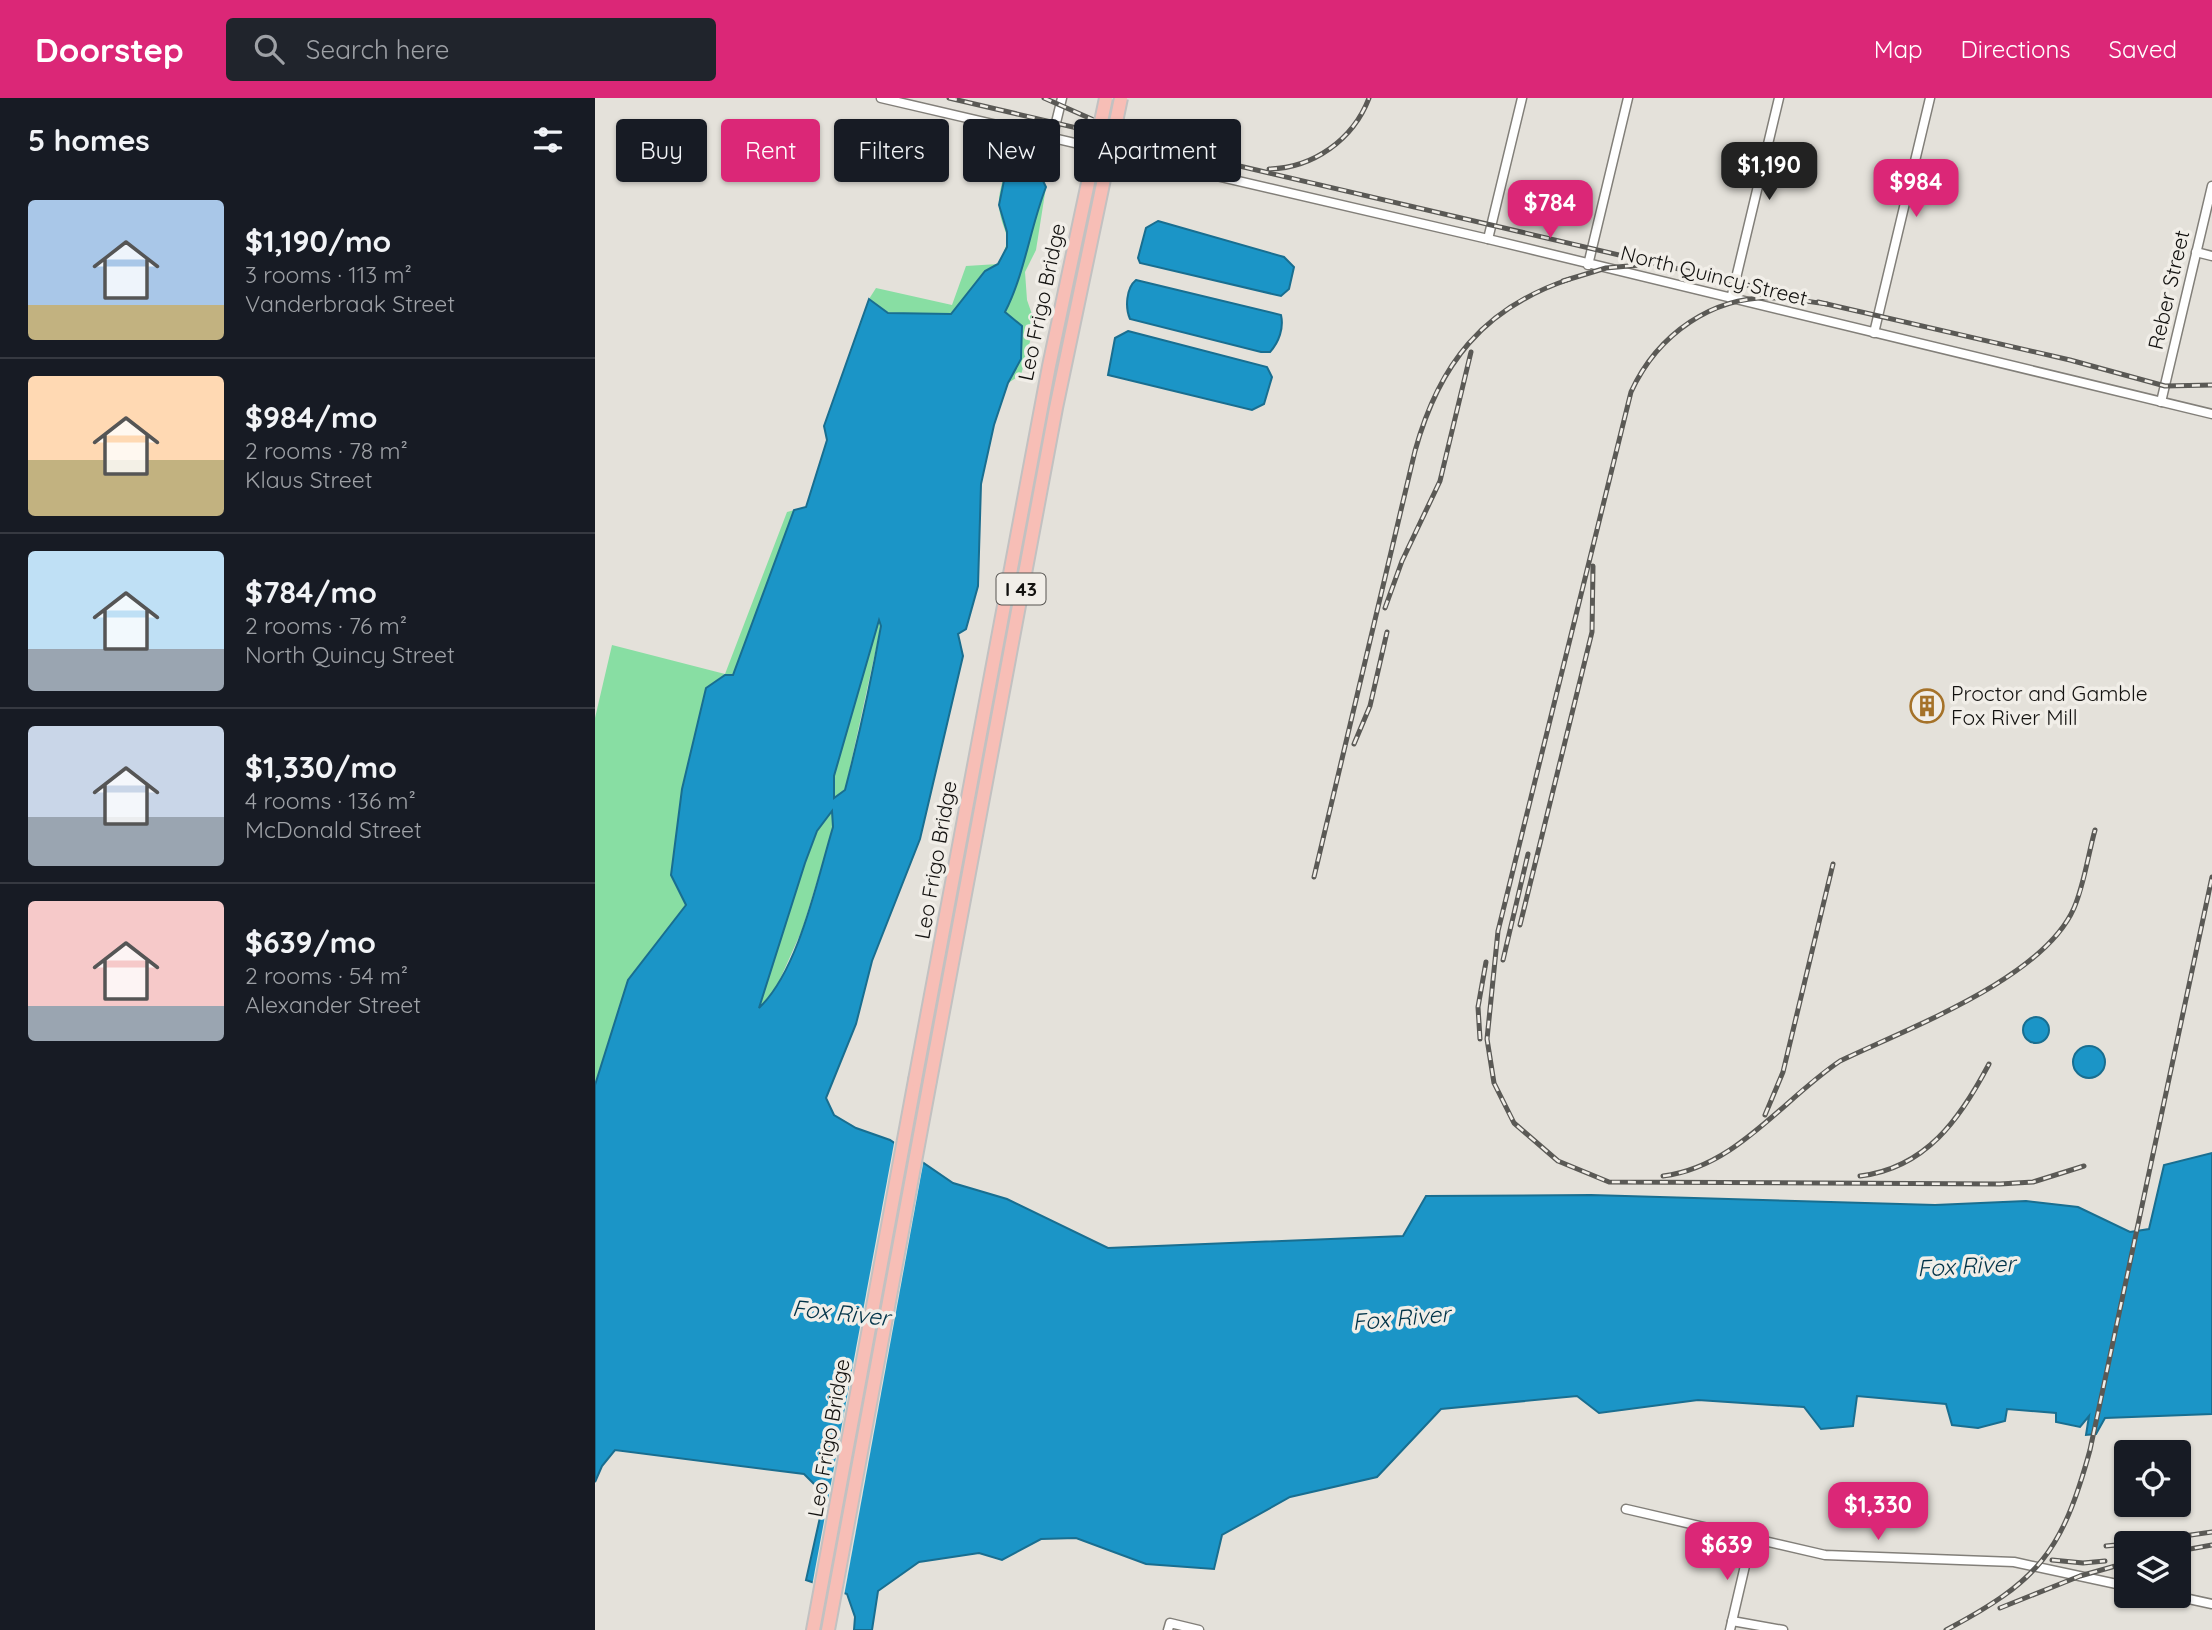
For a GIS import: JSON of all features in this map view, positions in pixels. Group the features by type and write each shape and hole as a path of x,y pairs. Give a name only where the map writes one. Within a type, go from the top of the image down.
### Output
{"highway":[{"name":"Leo Frigo Bridge","path":"813,1630 1010,568 1105,98"},
{"name":"I 43","path":"828,1630 1040,488 1121,98"}],"street":[{"name":"North Quincy Street","path":"881,98 969,119"},
{"path":"1057,119 1062,98"},
{"path":"1488,239 1522,98"},
{"path":"1588,265 1628,98"},
{"path":"1731,299 1779,98"},
{"path":"1874,333 1930,98"},
{"name":"North Quincy Street","path":"1060,141 1488,239 2212,414"},
{"name":"Reber Street","path":"2161,402 2212,186"},
{"path":"2196,252 2212,256"},
{"path":"1626,1509 1825,1555 2012,1561 2114,1583"},
{"path":"1751,1540 1731,1625 1783,1630"},
{"path":"2191,1599 2212,1604"},
{"path":"1169,1627 1199,1630"}],"green space":[{"path":"1003,182 1044,182 1046,187 1036,250 1025,272 1027,300 1035,323 1021,375 1008,383 881,626 845,790 802,930 773,995 763,1069 595,1138 595,718 612,645 725,674 787,512 806,507 827,440 824,426 869,299 876,288 952,305 966,266 998,264 1003,253 1007,239 1000,215"}],"water":[{"name":"Fox River","path":"1004,182 1044,182 1046,187 1018,282 1005,312 1022,326 1021,359 1008,383 994,425 981,484 978,586 966,629 958,634 963,656 920,839 872,961 856,1024 826,1098 834,1115 856,1128 890,1140 953,1183 1007,1199 1108,1248 1403,1236 1426,1196 1591,1195 1935,1205 2026,1201 2078,1207 2130,1232 2149,1229 2164,1165 2212,1153 2212,1414 2105,1418 2096,1434 2086,1435 2089,1416 2080,1427 2056,1422 2056,1413 2007,1409 2005,1421 1978,1428 1952,1425 1946,1404 1857,1396 1853,1426 1821,1429 1804,1407 1698,1400 1599,1413 1577,1396 1441,1409 1377,1477 1290,1497 1222,1535 1214,1569 1146,1564 1076,1538 1041,1539 1002,1560 979,1553 919,1562 878,1591 872,1630 854,1630 855,1617 847,1594 806,1580 825,1495 804,1474 615,1450 602,1466 595,1482 595,1085 628,980 686,905 671,875 682,789 706,688 725,675 733,675 794,510 806,507 827,440 824,426 869,299 888,313 951,314 985,271 998,264 1007,247 1007,232 999,205","holes":["879,620 881,626 865,709 845,790 834,798 834,776","832,811 833,827 796,948 773,991 759,1008 805,863 817,831"]},
{"path":"1158,221 1284,257 1294,267 1289,289 1281,296 1140,263 1138,258 1146,228"},
{"path":"1136,280 1281,315 1282,325 1276,344 1270,352 1261,352 1130,319 1127,298"},
{"path":"1128,331 1267,367 1272,377 1264,404 1252,410 1108,375 1115,338"},
{"path":"2036,1017 2045,1021 2049,1030 2045,1039 2036,1043 2027,1039 2023,1030 2027,1021"},
{"path":"2089,1046 2101,1050 2105,1062 2101,1074 2089,1078 2077,1074 2073,1062 2077,1050"}],"pier":[{"path":"895,1138 924,1159 844,1596 812,1586"}],"railway":[{"path":"949,98 1777,292"},
{"path":"1044,98 1091,119"},
{"path":"1269,169 1301,163 1329,149 1353,127 1369,98"},
{"path":"1563,281 1606,268 1640,265"},
{"path":"1314,877 1415,451 1437,391 1469,343 1489,323 1539,291 1570,279"},
{"path":"1827,304 1778,298 1754,299 1731,303 1710,311 1672,336 1642,371 1631,392 1498,931 1487,1039 1494,1083 1514,1123 1558,1161 1609,1182 2000,1184 2033,1182 2084,1166"},
{"path":"1818,302 2070,360 2165,386 2212,385"},
{"path":"1385,608 1402,561 1440,481 1471,352"},
{"path":"1520,925 1592,632 1593,566"},
{"path":"1354,744 1370,706 1387,632"},
{"path":"1663,1176 1689,1170 1713,1160 1757,1130 1840,1061 1971,999 2034,957 2058,934 2074,908 2095,830"},
{"path":"1503,960 1528,854"},
{"path":"1765,1115 1783,1072 1833,864"},
{"path":"1946,1630 2004,1596 2042,1560 2057,1539 2080,1485 2090,1450 2212,877"},
{"path":"1480,1039 1478,1007 1486,962"},
{"path":"1860,1176 1904,1163 1922,1152 1938,1138 1966,1104 1989,1064"},
{"path":"2191,1535 2212,1532"},
{"path":"2106,1546 2114,1545"},
{"path":"2191,1549 2212,1545"},
{"path":"2052,1560 2083,1563 2105,1561"},
{"path":"2000,1608 2080,1576 2114,1566"}],"place":[{"name":"Proctor and Gamble Fox River Mill","path":"1927,706"}]}
